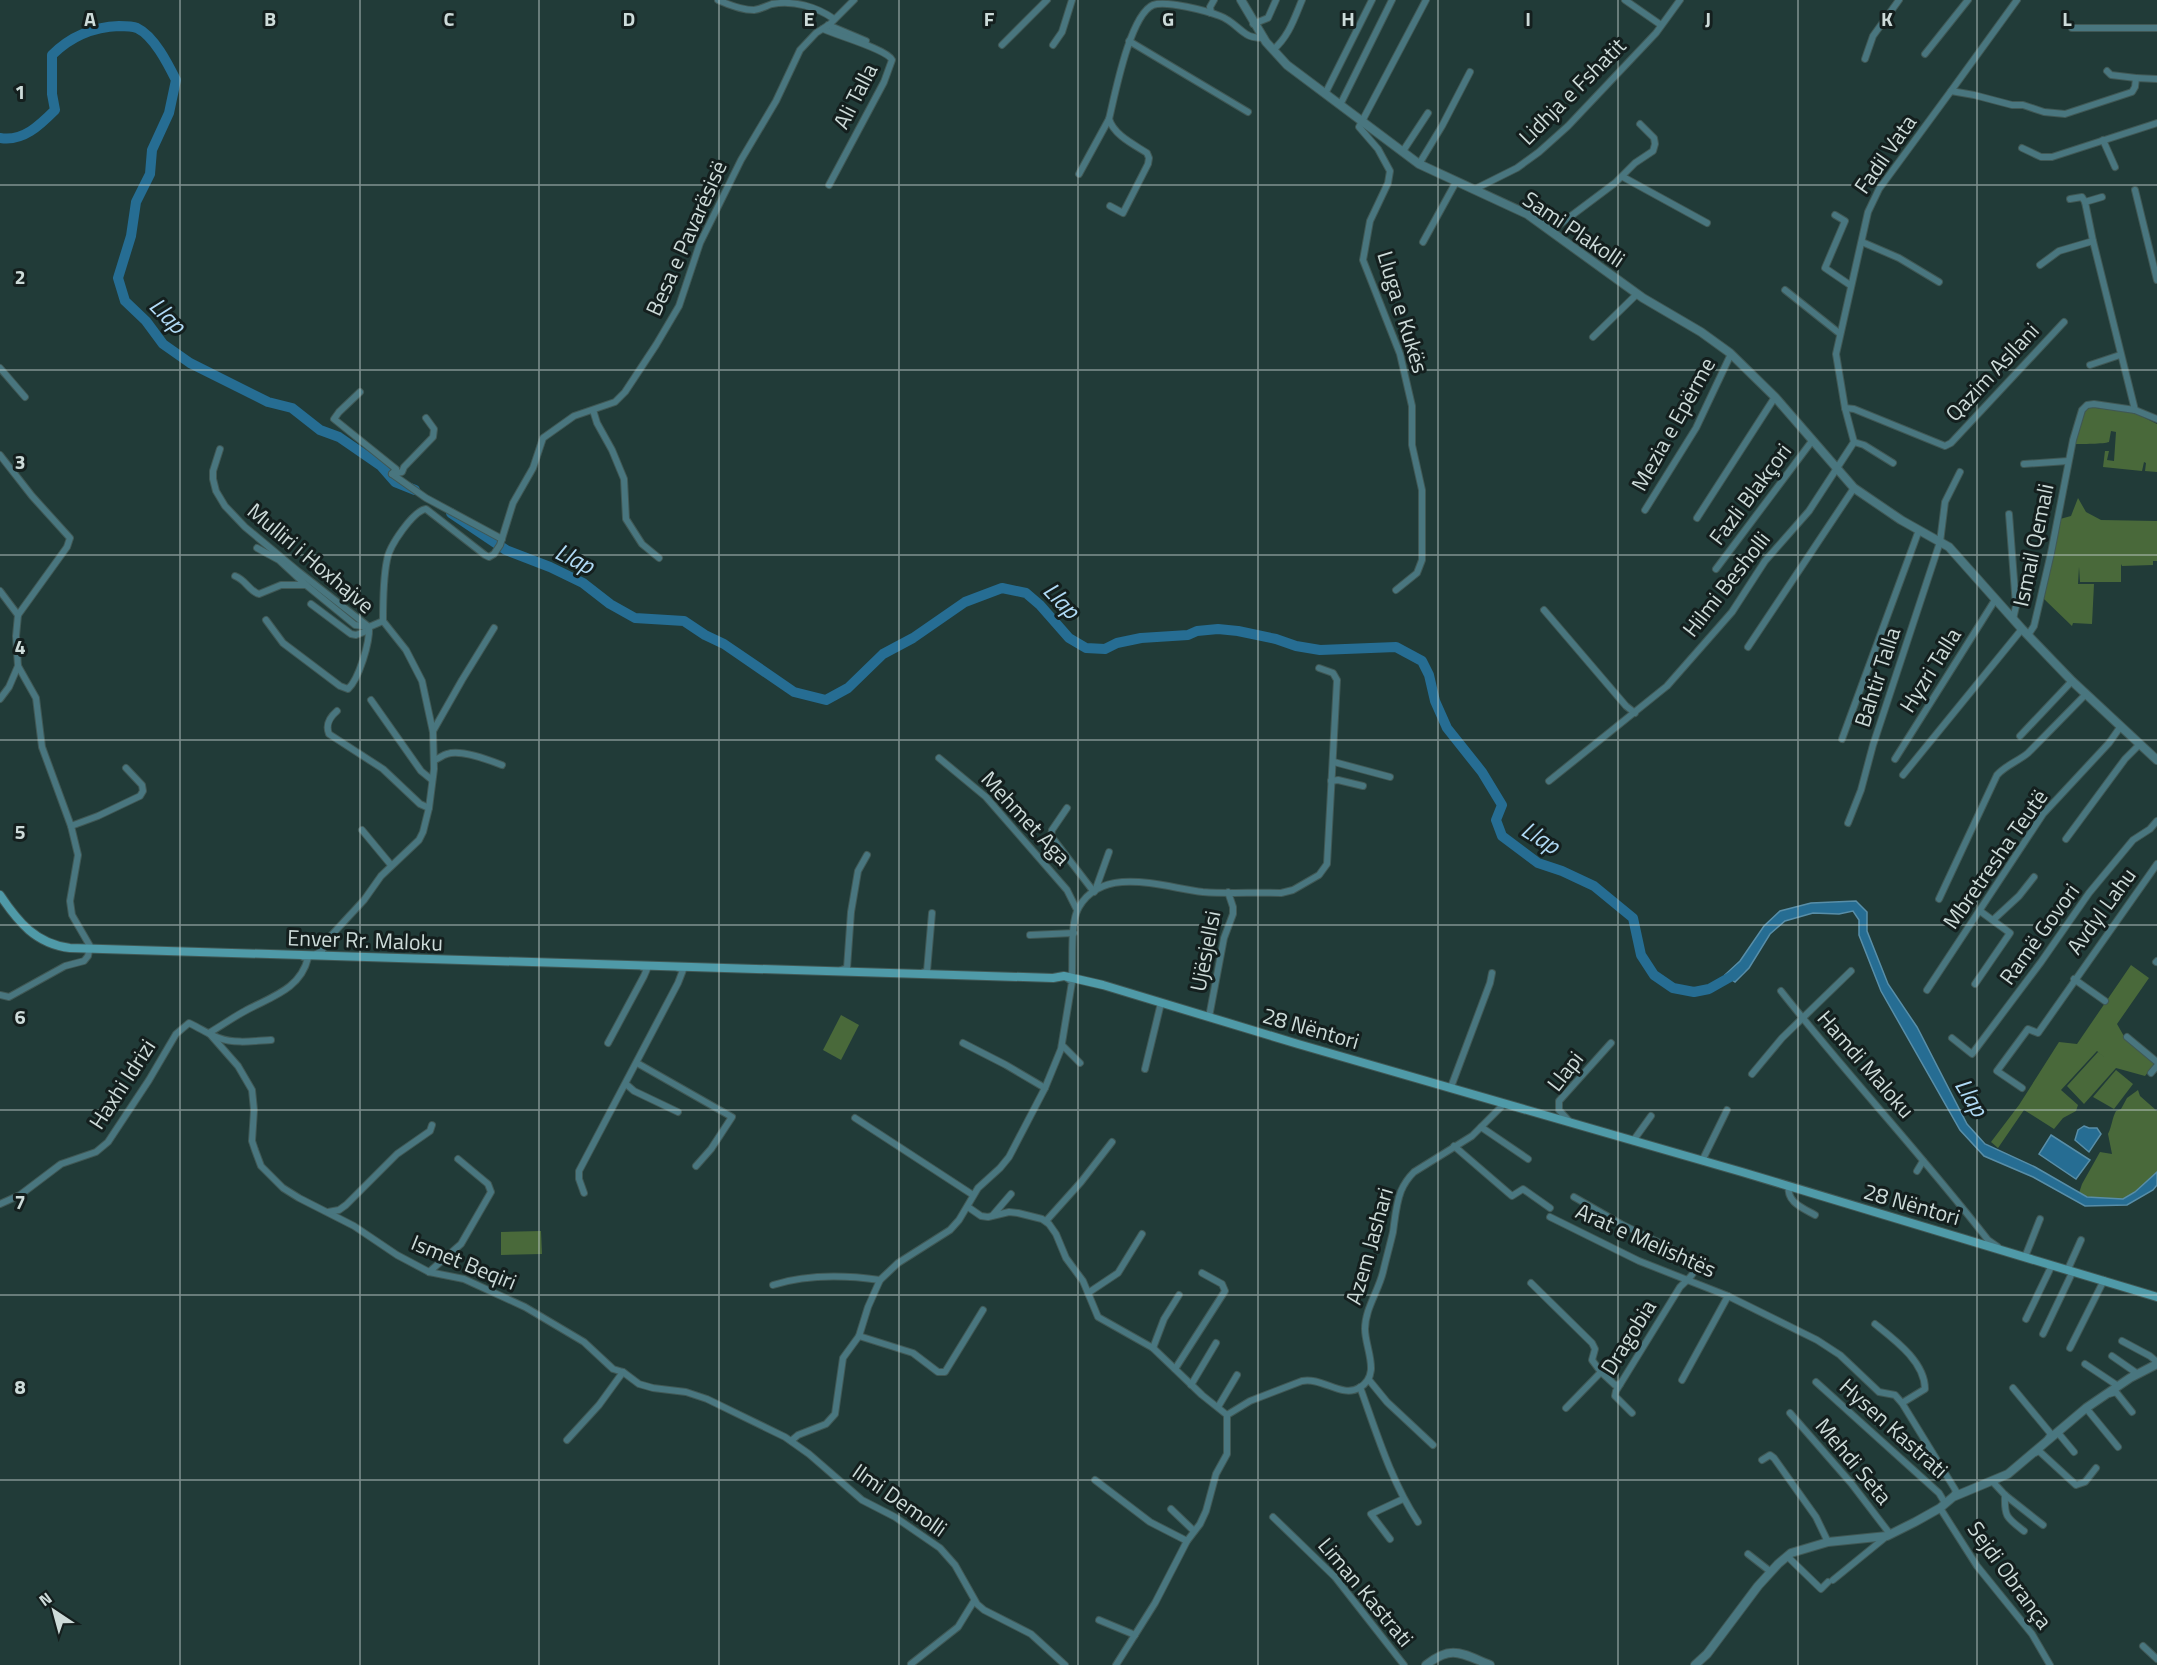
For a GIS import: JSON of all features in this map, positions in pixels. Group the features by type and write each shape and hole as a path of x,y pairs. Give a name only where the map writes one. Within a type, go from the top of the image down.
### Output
{"main road":[{"name":"Enver Rr. Maloku","path":"0,896 18,921 39,938 62,947 89,950 1053,978 1064,976"},
{"name":"28 Nëntori","path":"1064,976 1103,985 1569,1121 2157,1297"}],"street":[{"path":"718,0 755,10 772,4 793,2 810,6 834,19"},
{"name":"Besa e Pavarësisë","path":"383,621 384,576 388,554 409,521 419,511 430,511 489,557 494,554 501,542 513,503 533,468 543,438 570,418 615,402 625,392 674,316 683,295 695,253 741,160 776,101 800,50 854,0"},
{"path":"1002,45 1047,0"},
{"path":"1053,45 1062,32 1072,0"},
{"path":"1211,13 1209,8 1214,0"},
{"name":"Sami Plakolli","path":"1240,0 1253,24 1287,65 1419,164 1527,214 1637,294 1701,332 1731,354 1775,397 1836,469"},
{"path":"1253,24 1268,18 1276,0"},
{"path":"1273,50 1284,40 1302,0"},
{"path":"1325,94 1372,0"},
{"path":"1340,105 1392,0"},
{"path":"1362,121 1425,0"},
{"path":"1625,0 1661,25"},
{"name":"Lidhja e Fshatit","path":"1475,189 1517,168 1568,126 1661,25 1680,0"},
{"path":"1864,59 1873,36 1899,0"},
{"path":"1925,54 1968,0"},
{"name":"Fadil Vata","path":"1854,441 1845,408 1836,354 1868,212 1880,189 2017,0"},
{"path":"1079,174 1109,118 1138,19 1152,5 1164,3 1211,13 1228,19 1247,36 1264,38"},
{"path":"826,27 893,52"},
{"name":"Ali Talla","path":"826,27 878,49 888,54 892,60 884,82 829,185"},
{"path":"2072,27 2157,28"},
{"path":"1130,41 1248,112"},
{"path":"2107,71 2111,75 2157,79"},
{"path":"1419,164 1470,72"},
{"path":"1951,92 1974,95 2012,105 2023,105 2044,112 2065,114 2132,92 2136,78"},
{"path":"1403,151 1428,112"},
{"path":"1109,118 1116,132 1147,153 1149,158 1123,213 1110,206"},
{"name":"Lluga e Kukës","path":"1362,121 1359,127 1382,155 1390,171 1388,183 1370,221 1364,260 1400,354 1412,406 1413,445 1422,490 1422,560 1417,573 1396,590"},
{"path":"1551,231 1623,177 1635,163 1653,152 1654,138 1640,123"},
{"path":"2022,148 2041,156 2052,157 2157,123"},
{"path":"2103,140 2115,167"},
{"path":"1623,177 1707,223"},
{"path":"1423,242 1456,182"},
{"path":"2135,190 2156,276"},
{"path":"2070,199 2082,197 2085,202 2135,410"},
{"path":"2085,202 2102,197"},
{"name":"Fadil Vata","path":"1835,215 1845,221 1825,268 1850,285"},
{"path":"2040,265 2059,251 2093,241"},
{"path":"1862,242 1899,258 1939,282"},
{"path":"1785,290 1839,333"},
{"name":"Sami Plakolli","path":"1593,337 1637,294"},
{"name":"Qazim Asllani","path":"1845,408 1854,409 1945,446 1951,443 2064,322"},
{"name":"Mezia e Epërme","path":"1645,510 1696,428 1731,354"},
{"path":"2090,364 2120,355"},
{"path":"0,368 25,397"},
{"path":"360,392 334,419 396,469 392,474"},
{"path":"1697,518 1775,397"},
{"name":"Ismail Qemali","path":"1903,775 2025,632 2034,626 2068,461 2082,410 2087,405 2135,410 2157,419"},
{"path":"593,411 624,479 626,519 642,544 659,558"},
{"path":"392,474 402,472 404,467 433,437 433,426 426,418"},
{"name":"Fazli Blakçori","path":"1716,568 1812,441"},
{"path":"1893,463 1854,441 1836,469 1854,489 1949,547 1995,600 2072,681 2157,760"},
{"name":"Mulliri i Hoxhajve","path":"220,449 213,479 216,491 225,506 245,527 369,629"},
{"path":"0,455 32,496 70,538 67,546 18,615 16,636 18,666 36,698 42,747 71,826 78,855 70,901 72,915 90,946 88,956 82,962 65,966 9,997 0,995"},
{"name":"Ismail Qemali","path":"2024,464 2068,461"},
{"name":"Hilmi Besholli","path":"1549,781 1667,686 1732,612 1765,561 1809,511 1836,469"},
{"path":"1940,542 1945,502 1960,472"},
{"path":"392,474 426,498 501,542"},
{"path":"1748,647 1854,489"},
{"path":"2009,514 2016,606 2013,619"},
{"path":"1842,738 1919,530"},
{"name":"Bahtir Talla","path":"1848,823 1861,790 1873,745 1940,542"},
{"name":"Mulliri i Hoxhajve","path":"257,548 279,560 354,625 369,629"},
{"name":"Mulliri i Hoxhajve","path":"235,576 244,580 252,592 259,594 281,585 306,585"},
{"path":"0,591 18,615"},
{"name":"Hyzri Talla","path":"1895,759 1995,600"},
{"path":"311,604 351,634 361,634 383,621 406,650 422,681 433,732 434,760 429,808 419,840 381,876 364,900 327,940 322,951 312,955"},
{"path":"1544,610 1619,698 1635,713"},
{"path":"266,621 283,643 345,689 351,687 358,671 369,629"},
{"path":"433,732 494,628"},
{"path":"0,699 9,687 18,666"},
{"path":"1064,976 1072,975 1077,911 1084,900 1094,892 1113,883 1131,881 1202,891 1285,892 1293,890 1323,872 1328,860 1337,680 1333,673 1319,668"},
{"path":"2020,736 2072,681"},
{"path":"1939,899 1997,775 2005,765 2028,753 2086,693"},
{"path":"371,700 421,771 432,780"},
{"path":"337,711 329,722 328,734 382,769 420,804 429,808"},
{"name":"Mbretresha Teutë","path":"1927,990 2043,814 2109,743 2121,726"},
{"path":"2066,839 2125,759 2140,744"},
{"path":"434,760 454,753 477,756 502,765"},
{"name":"Mehmet Aga","path":"939,758 986,797 1067,890 1077,911"},
{"path":"1334,762 1390,777"},
{"path":"71,826 140,796 144,791 142,785 126,768"},
{"path":"1331,781 1338,780 1362,786"},
{"path":"1067,808 1052,830 1051,836 1094,892"},
{"name":"Ramë Govori","path":"1952,1038 1972,1054 2090,893 2133,840 2150,829 2157,821"},
{"path":"362,830 391,865"},
{"path":"1094,892 1109,852"},
{"path":"838,970 847,968 851,912 858,871 867,855"},
{"name":"Avdyl Lahu","path":"2022,1088 1997,1071 2028,1029 2038,1033 2157,864"},
{"path":"1993,920 2019,896 2034,877"},
{"name":"Ujësjellsi","path":"1209,1017 1224,938 1233,914 1233,907 1227,892"},
{"path":"1975,984 2010,936 2010,933 1980,911"},
{"path":"917,974 927,971 932,913"},
{"path":"1030,935 1074,933"},
{"path":"208,1033 246,1010 279,995 291,986 299,979 307,963 308,958 300,956"},
{"path":"608,1043 647,969 639,965"},
{"path":"584,1193 579,1171 678,983 683,970 676,967"},
{"path":"1752,1074 1782,1038 1851,972"},
{"path":"1451,1087 1492,973"},
{"path":"791,1440 826,1424 835,1414 843,1358 860,1336 868,1307 880,1280 898,1263 950,1230 968,1207 973,1195 1009,1157 1045,1088 1062,1045 1072,982 1064,976"},
{"name":"Avdyl Lahu","path":"2074,980 2105,1001"},
{"name":"Hamdi Maloku","path":"1781,991 1827,1049 1910,1143 1988,1240 2002,1249"},
{"path":"1146,1069 1161,1003"},
{"name":"Haxhi Idrizi","path":"0,1204 20,1195 61,1164 96,1152 108,1142 181,1029 189,1023 208,1033"},
{"path":"208,1033 225,1040 271,1040"},
{"name":"Ismet Beqiri","path":"208,1033 238,1066 252,1090 254,1110 252,1141 261,1166 283,1188 429,1272 464,1279 525,1307 584,1342 614,1369"},
{"path":"2127,1037 2157,1064 2151,1072"},
{"path":"963,1043 1045,1088"},
{"name":"Llapi","path":"1569,1121 1559,1110 1559,1101 1611,1043"},
{"path":"1062,1045 1080,1063"},
{"path":"637,1063 732,1117 711,1149 696,1166"},
{"path":"626,1084 634,1091 678,1112"},
{"name":"Azem Jashari","path":"1369,1380 1371,1365 1365,1331 1366,1323 1382,1274 1401,1192 1414,1172 1481,1127 1502,1107 1503,1102"},
{"path":"1702,1161 1727,1110"},
{"path":"1633,1141 1651,1116"},
{"path":"855,1118 973,1195"},
{"path":"327,1212 339,1210 346,1205 397,1154 430,1131 432,1125"},
{"path":"1481,1127 1528,1159"},
{"path":"1046,1221 1081,1182 1112,1142"},
{"path":"1454,1146 1512,1196 1523,1189 1550,1208"},
{"path":"429,1272 461,1244 491,1192 488,1184 458,1159"},
{"path":"1917,1171 1923,1161"},
{"path":"1789,1186 1788,1194 1792,1201 1815,1215"},
{"path":"993,1216 1011,1194"},
{"path":"1574,1197 1630,1229 1697,1261 1689,1280"},
{"path":"968,1207 977,1214 993,1216 1009,1212 1046,1221 1056,1234 1066,1258 1083,1281 1098,1317 1155,1350 1191,1385 1227,1415 1227,1454 1216,1474 1206,1511 1187,1541 1155,1603 1116,1665"},
{"name":"Arat e Melishtës","path":"1550,1217 1646,1265 1728,1296 1825,1344 1840,1354 1879,1392 1895,1395 1902,1403"},
{"path":"2025,1257 2040,1219"},
{"path":"1088,1293 1118,1273 1142,1233"},
{"path":"2043,1334 2071,1270 2080,1240"},
{"path":"2025,1318 2052,1265"},
{"path":"1175,1369 1225,1291 1222,1284 1202,1273"},
{"path":"773,1286 785,1281 827,1275 880,1280"},
{"name":"Dragobia","path":"1632,1413 1615,1396 1620,1384 1680,1287 1689,1280"},
{"path":"2070,1348 2104,1280"},
{"path":"1531,1283 1592,1343 1595,1349 1592,1360 1600,1371 1615,1385 1620,1384"},
{"path":"1155,1350 1164,1319 1179,1295"},
{"name":"Arat e Melishtës","path":"1682,1380 1728,1296"},
{"path":"860,1336 913,1353 939,1372 945,1372 983,1310"},
{"path":"1875,1324 1904,1347 1925,1379 1926,1389 1902,1403 1956,1491 1953,1497"},
{"path":"1787,1556 1821,1589 1888,1535 1942,1506 1953,1497 2008,1474 2086,1408 2130,1378 2156,1364 2150,1356 2122,1341"},
{"path":"1191,1385 1216,1343"},
{"path":"2112,1356 2135,1372 2130,1378"},
{"path":"2085,1364 2118,1386"},
{"name":"Ilmi Demolli","path":"614,1369 623,1372 639,1384 686,1392 707,1399 791,1440 862,1500 895,1517 940,1548 955,1565 974,1601 984,1610 1031,1634 1065,1665"},
{"path":"1566,1408 1600,1371"},
{"path":"567,1440 599,1406 623,1372"},
{"path":"1218,1407 1237,1375"},
{"path":"1227,1415 1250,1401 1302,1381 1311,1379 1348,1392 1360,1388 1369,1380 1387,1402 1433,1445"},
{"name":"Hysen Kastrati","path":"1816,1382 1939,1492 1942,1506"},
{"path":"1360,1388 1390,1470 1403,1499 1418,1522"},
{"path":"2013,1388 2051,1434 2044,1445"},
{"path":"2105,1394 2116,1392 2132,1412"},
{"path":"2086,1408 2118,1447"},
{"name":"Mehdi Seta","path":"1790,1413 1851,1483 1888,1535"},
{"path":"2060,1429 2059,1434 2074,1452"},
{"path":"2034,1453 2039,1451 2076,1485 2085,1482 2096,1468"},
{"path":"1762,1460 1770,1455 1774,1458 1816,1517 1828,1542"},
{"path":"1095,1480 1150,1522 1187,1541"},
{"path":"1992,1481 2005,1495 2043,1525"},
{"path":"2005,1495 2004,1509 2007,1517 2024,1531"},
{"path":"1390,1539 1371,1514 1403,1499"},
{"name":"Sejdi Obrança","path":"1942,1506 1977,1566 2032,1634 2050,1665"},
{"path":"1171,1509 1194,1531"},
{"name":"Liman Kastrati","path":"1273,1517 1340,1583 1404,1665"},
{"path":"1695,1665 1707,1654 1758,1586 1787,1556 1797,1550 1828,1542 1888,1535"},
{"path":"1748,1554 1771,1572"},
{"path":"912,1664 958,1626 974,1601"},
{"path":"1099,1620 1135,1635"},
{"path":"2143,1646 2157,1659"},
{"path":"1426,1665 1440,1655 1456,1651 1490,1665"}],"green space":[{"path":"2089,407 2135,413 2157,424 2157,472 2145,471 2146,463 2144,462 2142,471 2103,467 2105,451 2109,451 2107,460 2114,461 2116,432 2111,431 2109,442 2074,444 2083,411"},
{"path":"2078,498 2086,512 2101,520 2157,521 2157,561 2153,561 2153,565 2122,566 2121,564 2121,582 2080,582 2079,567 2078,584 2094,584 2092,624 2073,623 2072,626 2044,599 2060,519 2071,516"},
{"path":"2131,965 2149,978 2117,1024 2125,1038 2155,1063 2145,1076 2116,1068 2084,1104 2067,1086 2098,1052 2106,1059 2097,1051 2061,1090 2078,1105 2076,1111 2063,1118 2054,1129 2024,1110 1998,1148 1991,1142 2019,1105 2059,1042 2077,1044"},
{"path":"841,1015 859,1025 841,1060 823,1050"},
{"path":"2116,1070 2133,1084 2114,1109 2093,1097"},
{"path":"2138,1090 2140,1096 2157,1111 2157,1179 2126,1201 2087,1201 2078,1196 2082,1184 2100,1152 2112,1154 2108,1134 2116,1111 2121,1109 2127,1098"},
{"path":"541,1231 542,1254 501,1255 501,1232"}],"water":[{"path":"1856,901 1867,912 1867,931 1888,984 1917,1027 1967,1124 1985,1144 2035,1167 2087,1197 2123,1199 2135,1192 2157,1172 2157,1185 2153,1190 2127,1205 2085,1206 2033,1177 1984,1156 1960,1130 1881,991 1859,935 1859,920 1853,911 1839,914 1813,913 1785,921 1770,934 1749,968 1735,982 1725,975 1740,961 1764,926 1780,911 1811,903"},
{"path":"2084,1126 2097,1128 2101,1134 2089,1152 2075,1140 2078,1130"},
{"path":"2051,1135 2090,1160 2076,1179 2039,1154"}],"waterway":[{"name":"Llap","path":"0,138 8,139 24,135 37,127 55,110 52,94 52,55 74,38 91,31 119,26 137,28 149,37 160,51 176,80 169,113 152,150 150,174 136,202 131,236 118,278 125,301 146,321 163,344 190,363 268,402 292,408 320,430 339,437 381,466 395,482 415,490"},
{"name":"Llap","path":"451,513 506,550 583,583 610,604 635,618 684,621 724,644 794,692 826,700 848,688 883,654 913,638 965,602 1002,588 1026,593 1040,605 1069,638 1086,648 1105,649 1117,643 1141,638 1188,635 1197,631 1218,629 1238,631 1320,650 1396,647 1422,661 1429,675 1435,701 1447,728 1482,772 1502,805 1496,820 1502,836 1538,863 1594,886 1633,918 1641,955 1654,975 1673,988 1694,992 1709,989 1740,969"}]}
